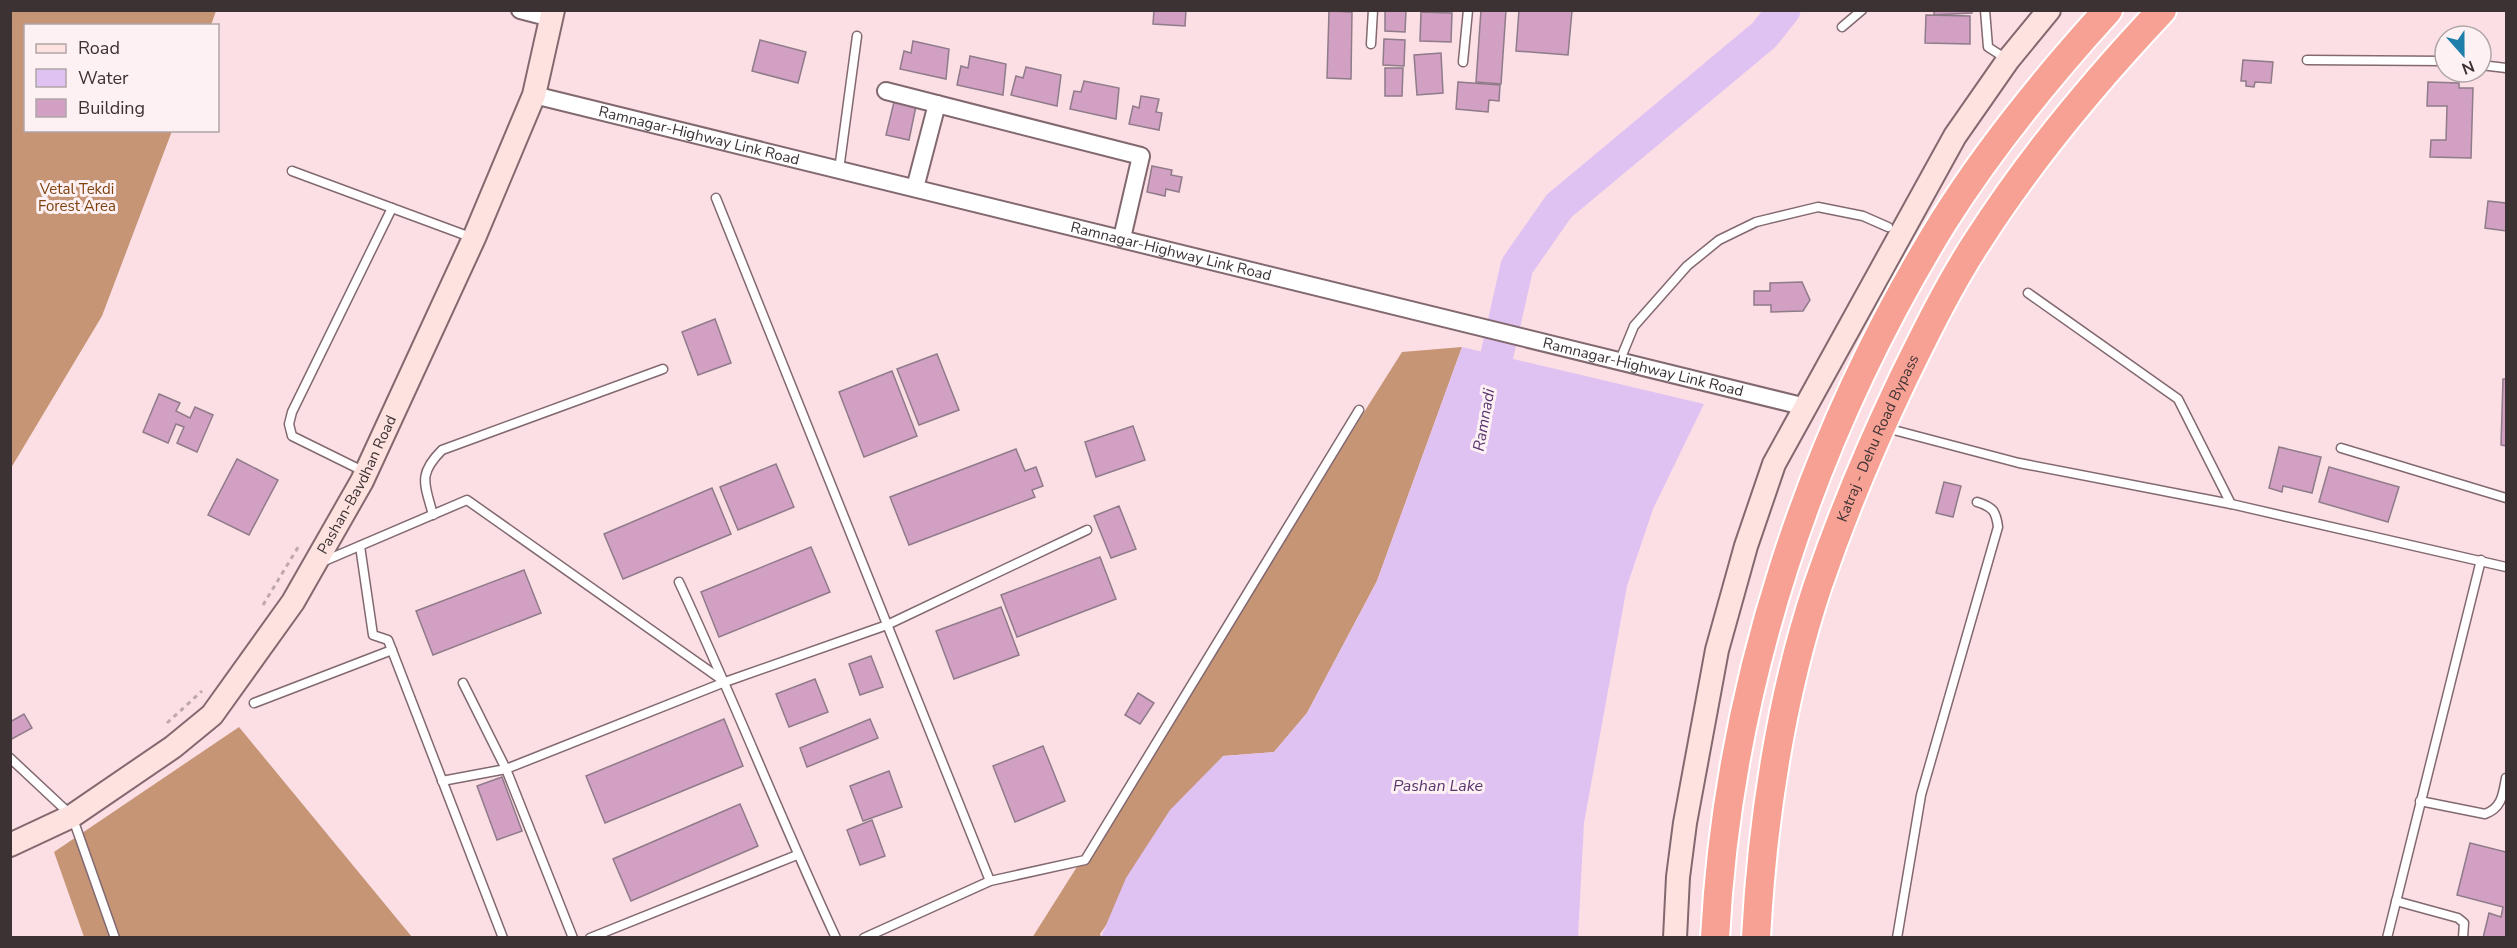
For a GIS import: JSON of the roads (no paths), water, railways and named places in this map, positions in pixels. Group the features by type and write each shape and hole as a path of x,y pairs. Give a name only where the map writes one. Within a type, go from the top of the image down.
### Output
{"highway":[{"path":"1715,938 1724,828 1748,699 1780,576 1817,475 1892,312 1943,222 1987,158 2108,10"},
{"name":"Katraj - Dehu Road Bypass","path":"1756,938 1759,884 1786,707 1817,587 1853,490 1881,426 1927,330 1977,243 2019,180 2070,115 2162,10"}],"main road":[{"path":"1675,938 1678,877 1717,650 1746,546 1774,464 1955,136 2008,60 2049,10"},
{"name":"Pashan-Bavdhan Road","path":"10,845 72,816 173,747 212,715 293,602 366,472 474,238 534,95 552,14"}],"street":[{"path":"520,10 552,14"},
{"path":"886,91 1142,156 1122,238"},
{"name":"Ramnagar-Highway Link Road","path":"534,95 1806,407"},
{"path":"915,188 937,104"}],"lane":[{"path":"1371,44 1373,10"},
{"path":"1464,62 1468,10"},
{"path":"1842,27 1862,10"},
{"path":"1985,10 1988,47 2008,60"},
{"path":"839,170 857,36"},
{"path":"2307,60 2433,61"},
{"path":"292,171 474,238"},
{"path":"716,198 990,881"},
{"path":"1620,360 1634,326 1687,266 1719,240 1747,226 1818,207 1863,216 1888,227"},
{"path":"366,472 292,436 289,424 292,412 392,208"},
{"path":"2028,293 2178,399 2231,504"},
{"path":"433,515 423,479 428,464 441,450 663,369"},
{"path":"864,938 990,881 1085,860 1359,410"},
{"path":"1881,426 2019,463 2231,504 2506,567"},
{"path":"2341,448 2506,498"},
{"path":"313,566 467,500 725,682"},
{"path":"1897,938 1921,795 1998,527 1996,511 1977,502"},
{"path":"442,781 506,769 725,682 887,625 1087,530"},
{"path":"360,546 373,635 388,639 503,938"},
{"path":"2386,938 2481,560"},
{"path":"679,582 725,682 797,855 837,938"},
{"path":"254,703 392,650"},
{"path":"463,683 506,769 573,938"},
{"path":"10,758 72,816 115,938"},
{"path":"2420,801 2485,813 2495,810 2501,802 2506,778"},
{"path":"590,938 797,855"},
{"path":"2396,901 2458,918 2464,924 2463,938"}],"water":[{"name":"Pashan Lake","path":"1462,347 1704,404 1653,509 1627,586 1584,823 1578,937 1101,937 1126,878 1170,810 1223,756 1274,752 1307,713 1377,581"}],"waterway":[{"name":"Ramnadi","path":"1487,399 1517,266 1559,206 1764,35 1784,10"}],"park label":[{"name":"Vetal Tekdi Forest Area","path":"77,198"}]}
